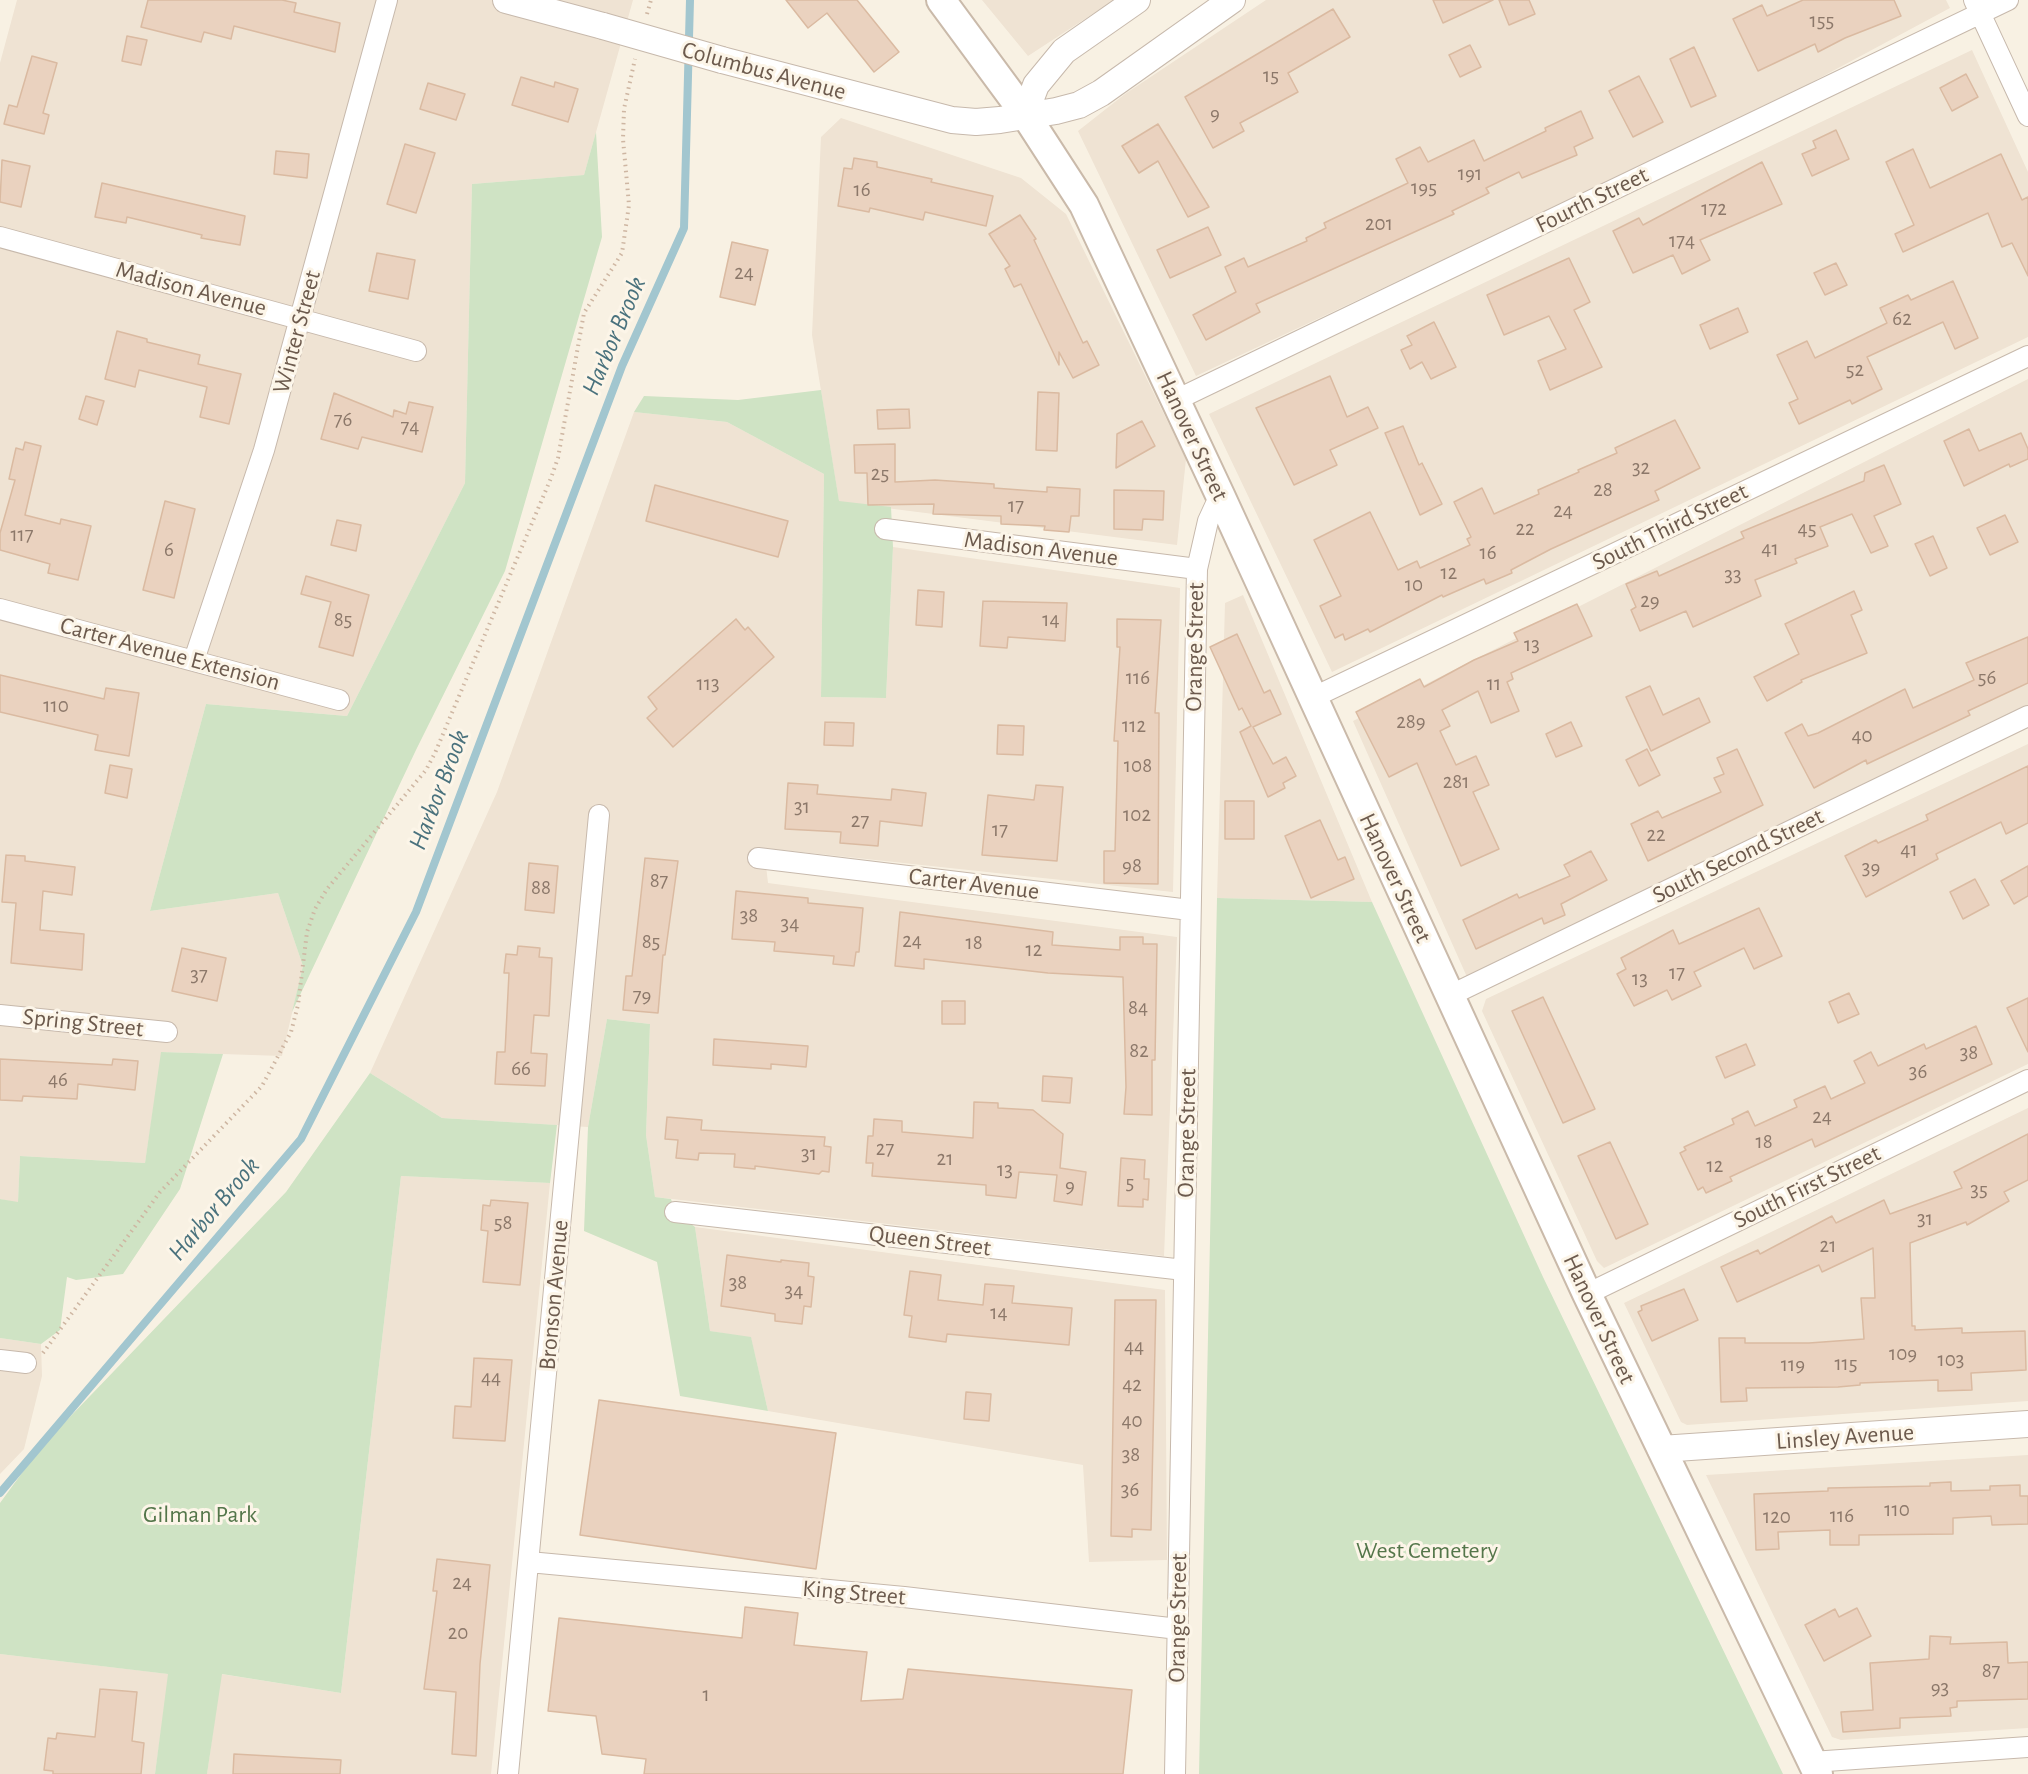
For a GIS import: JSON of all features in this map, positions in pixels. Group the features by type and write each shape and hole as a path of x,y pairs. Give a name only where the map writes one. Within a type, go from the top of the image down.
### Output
{"main road":[{"name":"Hanover Street","path":"940,0 1025,114 1084,206 1220,495 1587,1294 1815,1768"}],"street":[{"name":"Winter Street","path":"194,660 264,450 387,0"},
{"name":"Columbus Avenue","path":"506,0 722,60 952,120 976,122 1056,111 1101,93 1232,0"},
{"path":"1025,114 1036,85 1056,59 1137,0"},
{"name":"Fourth Street","path":"1176,400 1977,7 2008,0"},
{"path":"1977,7 2028,116"},
{"name":"Madison Avenue","path":"0,237 416,351"},
{"name":"South Third Street","path":"1312,698 2028,356"},
{"name":"Orange Street","path":"1175,1774 1197,569 1208,521 1220,495"},
{"name":"Madison Avenue","path":"885,529 1197,569"},
{"name":"Carter Avenue Extension","path":"0,609 339,700"},
{"name":"South Second Street","path":"1449,996 2028,716"},
{"name":"Bronson Avenue","path":"508,1774 599,815"},
{"name":"Carter Avenue","path":"758,858 1190,910"},
{"name":"Spring Street","path":"0,1015 167,1032"},
{"name":"South First Street","path":"1587,1294 2028,1080"},
{"name":"Queen Street","path":"675,1212 1185,1270"},
{"path":"0,1360 26,1363"},
{"name":"Linsley Avenue","path":"1661,1449 2028,1424"},
{"name":"King Street","path":"529,1562 904,1597 1178,1629"},
{"path":"1815,1768 2028,1747"}],"path":[{"path":"645,21 651,0"},
{"path":"26,1363 37,1360 42,1355 160,1192 262,1086 291,1032 298,1005 307,932 315,909 327,889 426,770 435,753 558,458 584,314 622,253 629,206 623,139 624,109 637,52"}],"shaded area":[{"path":"17,0 633,0 584,175 472,184 465,483 347,716 206,704 150,911 278,893 303,966 282,1056 162,1052 145,1163 20,1156 18,1203 0,1199 0,63"},
{"path":"982,0 1114,0 1028,56"},
{"path":"1266,0 1946,0 1950,8 1747,117 1196,376 1078,131 1125,94"},
{"path":"1972,50 2028,172 2028,337 1332,672 1209,414"},
{"path":"841,118 1021,178 1066,214 1186,459 1177,545 839,502 812,335 821,137"},
{"path":"2028,379 2028,714 1467,977 1353,721"},
{"path":"634,412 727,422 824,474 821,697 886,698 893,547 1180,588 1173,892 764,848 768,883 1177,937 1164,1256 655,1197 646,1135 650,1024 607,1019 588,1127 442,1118 370,1073 497,792"},
{"path":"1243,595 1372,902 1217,898 1225,603"},
{"path":"2028,744 2028,1064 1604,1268 1597,1261 1482,1011 1486,999"},
{"path":"2028,1108 2028,1401 1687,1425 1681,1422 1624,1303"},
{"path":"401,1176 550,1183 491,1774 207,1774 221,1674 341,1693"},
{"path":"695,1227 1165,1290 1167,1560 1089,1562 1083,1465 768,1411 751,1338 710,1331"},
{"path":"0,1338 41,1344 42,1376 24,1449 0,1474"},
{"path":"2028,1455 2028,1728 1841,1740 1832,1737 1706,1475"},
{"path":"0,1654 169,1674 155,1774 0,1774"}],"green space":[{"path":"596,132 602,237 505,571 416,750 292,1012 303,966 278,893 150,911 206,704 347,716 465,483 472,184 584,175"},
{"path":"821,390 839,501 891,507 893,547 886,698 821,697 824,474 727,422 634,412 644,396 738,400"},
{"name":"West Cemetery","path":"1217,898 1372,902 1543,1277 1783,1774 1199,1774"},
{"path":"607,1019 650,1024 646,1135 655,1197 671,1199 675,1212 695,1227 710,1331 751,1337 768,1411 680,1396 657,1262 584,1231 588,1127"},
{"path":"161,1052 223,1054 180,1189 123,1274 76,1280 67,1277 60,1330 41,1344 0,1338 0,1199 18,1202 20,1156 145,1163"},
{"name":"Gilman Park","path":"370,1073 442,1118 557,1125 550,1183 401,1176 341,1693 222,1674 207,1774 155,1774 168,1674 0,1654 0,1503 41,1447 286,1192"}],"building":[{"path":"148,0 282,0 296,3 294,12 340,23 335,52 234,26 231,39 204,32 201,42 141,27"},
{"path":"786,0 857,0 899,52 874,72 827,13 808,28"},
{"path":"1433,0 1493,0 1443,23"},
{"path":"1499,0 1529,0 1535,14 1509,25"},
{"path":"1803,0 1894,0 1901,16 1845,38 1818,52 1815,44 1758,71 1733,19 1762,5 1767,16"},
{"path":"1333,9 1350,37 1288,73 1298,92 1240,123 1244,131 1213,148 1185,97"},
{"path":"127,36 147,40 141,65 122,61"},
{"path":"1470,45 1481,67 1460,77 1449,55"},
{"path":"1694,47 1716,96 1691,107 1670,59"},
{"path":"32,56 57,63 43,113 49,115 44,134 4,124 9,105 17,107"},
{"path":"1966,74 1978,97 1952,111 1940,88"},
{"path":"1639,76 1663,122 1633,137 1609,91"},
{"path":"521,77 554,87 555,82 578,89 568,122 512,105"},
{"path":"428,83 465,94 456,120 420,109"},
{"path":"1581,111 1593,138 1574,147 1577,155 1522,178 1519,172 1486,188 1489,193 1452,211 1454,214 1256,304 1260,312 1206,340 1193,315 1236,292 1225,267 1244,258 1248,267 1307,241 1306,238 1326,228 1324,223 1408,183 1396,159 1420,147 1428,162 1474,140 1484,161"},
{"path":"1158,124 1209,207 1188,217 1158,161 1139,173 1122,146"},
{"path":"1836,130 1849,159 1812,176 1802,154 1816,148 1813,141"},
{"path":"405,144 435,153 416,213 387,204"},
{"path":"1913,149 1930,188 2001,154 2022,200 2028,197 2028,276 2012,243 2002,247 1988,213 1903,252 1895,234 1914,225 1886,162"},
{"path":"276,151 309,154 307,178 274,174"},
{"path":"854,158 877,162 877,167 932,179 931,182 993,196 986,226 925,212 923,220 870,208 869,212 838,206 844,168 852,169"},
{"path":"2,160 30,166 21,207 0,202"},
{"path":"1762,162 1782,204 1700,240 1710,260 1682,274 1673,255 1633,273 1613,231 1639,218 1643,225"},
{"path":"102,183 245,216 240,245 201,238 202,235 127,217 126,223 95,217"},
{"path":"1020,215 1036,239 1034,240 1083,343 1087,341 1099,365 1073,378 1059,352 1059,365 1021,284 1014,287 1005,269 1010,266 989,234"},
{"path":"1208,227 1221,255 1170,278 1157,250"},
{"path":"732,242 768,250 755,305 720,297"},
{"path":"377,253 415,260 408,299 369,291"},
{"path":"1569,258 1590,302 1574,310 1602,367 1550,390 1538,361 1566,349 1549,316 1504,335 1487,295"},
{"path":"1836,263 1847,285 1825,295 1814,273"},
{"path":"1953,281 1978,338 1955,349 1943,322 1867,357 1882,389 1852,404 1850,400 1799,424 1789,403 1798,399 1777,355 1807,341 1815,358 1887,323 1880,308 1908,295 1911,300"},
{"path":"1738,308 1748,332 1710,349 1700,325"},
{"path":"1434,322 1456,367 1431,379 1422,362 1410,369 1401,350 1412,345 1407,336"},
{"path":"117,331 147,339 147,342 200,355 198,364 241,374 229,424 200,417 207,387 139,370 135,387 105,379"},
{"path":"1330,376 1347,417 1368,407 1378,428 1330,450 1337,465 1294,485 1256,408"},
{"path":"1038,392 1059,393 1057,451 1036,450"},
{"path":"334,393 393,417 394,410 406,414 409,402 433,407 422,452 362,437 358,449 321,439"},
{"path":"86,396 104,401 97,425 79,419"},
{"path":"909,409 910,428 878,429 877,410"},
{"path":"1675,420 1700,468 1655,491 1659,500 1551,549 1511,570 1512,573 1486,584 1484,579 1443,597 1442,595 1370,632 1368,629 1345,640 1343,634 1335,638 1320,606 1341,596 1314,540 1370,512 1398,570 1417,561 1420,568 1470,545 1467,539 1471,537 1454,502 1482,488 1494,514 1539,494 1538,490 1617,453 1615,448"},
{"path":"1142,421 1155,446 1116,468 1117,434"},
{"path":"1403,426 1419,465 1422,463 1442,504 1420,515 1385,433"},
{"path":"1969,429 1979,451 2021,433 2028,449 2028,459 2010,467 2009,464 1964,486 1944,441"},
{"path":"25,442 41,446 25,515 60,524 61,519 91,526 78,580 48,573 50,564 0,550 0,533 15,480 9,479 16,448 23,450"},
{"path":"895,444 895,482 935,480 994,484 994,488 1047,492 1047,487 1080,489 1079,516 1071,516 1069,532 1044,530 1045,526 1001,524 1001,516 933,514 934,504 868,505 867,473 855,473 854,445"},
{"path":"1884,465 1901,504 1874,516 1888,546 1871,553 1852,514 1820,527 1828,546 1795,559 1797,563 1755,580 1761,596 1693,627 1686,611 1640,631 1631,610 1636,607 1626,584 1657,571 1659,576 1744,538 1741,532 1864,481 1865,473"},
{"path":"655,485 788,521 778,557 646,521"},
{"path":"1114,490 1164,491 1163,520 1143,519 1142,530 1114,529"},
{"path":"165,501 195,509 174,598 143,590"},
{"path":"2005,515 2018,542 1990,555 1977,528"},
{"path":"337,520 361,525 356,551 331,545"},
{"path":"1933,536 1947,568 1930,576 1915,544"},
{"path":"306,576 369,595 353,656 319,647 331,602 301,594"},
{"path":"918,590 944,592 942,627 916,625"},
{"path":"1854,591 1862,610 1851,615 1867,653 1801,680 1802,682 1767,701 1754,677 1799,654 1785,624"},
{"path":"983,601 1067,603 1065,641 1008,637 1007,648 980,646"},
{"path":"1577,604 1592,636 1511,673 1513,679 1507,682 1519,711 1491,723 1478,691 1442,710 1450,726 1440,731 1456,765 1476,756 1489,785 1473,792 1499,849 1461,866 1417,763 1389,777 1356,712 1420,679 1424,687 1474,660 1518,641 1514,633"},
{"path":"736,619 745,630 748,627 774,657 673,747 647,718 657,709 648,697"},
{"path":"1117,619 1161,620 1155,713 1159,713 1158,884 1104,883 1104,851 1115,851 1118,741 1114,741 1120,647 1117,647"},
{"path":"1237,634 1264,693 1270,690 1281,714 1253,727 1273,764 1286,757 1296,776 1283,783 1285,788 1268,797 1240,732 1251,726 1242,708 1239,710 1210,647"},
{"path":"2028,637 2028,683 1968,711 1970,715 1867,764 1866,760 1814,788 1785,733 1802,724 1808,736 1818,733 1905,689 1913,708 1974,680 1966,663"},
{"path":"0,675 104,699 106,688 139,693 129,756 95,750 98,735 0,712"},
{"path":"1650,686 1663,715 1699,698 1710,722 1651,751 1626,697"},
{"path":"825,722 854,723 853,746 824,745"},
{"path":"1571,722 1582,746 1556,757 1546,734"},
{"path":"998,725 1024,726 1023,755 997,754"},
{"path":"1647,749 1660,775 1639,786 1626,760"},
{"path":"1737,749 1763,805 1648,861 1631,824 1658,811 1662,818 1721,792 1714,778 1724,774 1717,758"},
{"path":"110,765 132,769 127,798 105,793"},
{"path":"2028,766 2028,823 2006,834 2001,822 1936,854 1938,859 1866,897 1845,856 1876,840 1878,843 1928,820 1926,815"},
{"path":"788,783 818,785 817,794 891,800 892,789 926,793 922,826 880,821 878,846 840,843 841,832 785,829"},
{"path":"1036,785 1063,787 1057,861 982,855 988,795 1034,800"},
{"path":"1225,801 1254,801 1254,839 1225,839"},
{"path":"1320,820 1338,860 1345,857 1354,879 1311,898 1285,836"},
{"path":"1591,851 1607,880 1561,904 1565,915 1544,924 1542,918 1476,949 1463,920 1517,894 1519,898 1570,876 1564,865"},
{"path":"6,855 25,856 25,861 75,867 72,895 43,891 40,930 84,934 82,970 11,963 16,903 2,902"},
{"path":"645,858 678,861 665,955 663,955 658,1013 623,1010 626,976 632,976"},
{"path":"529,863 558,866 554,913 525,910"},
{"path":"2028,866 2028,896 2014,904 2001,881"},
{"path":"1975,879 1989,905 1963,919 1950,892"},
{"path":"736,891 808,898 808,903 863,908 859,952 856,952 854,966 833,964 834,956 774,951 775,942 732,939"},
{"path":"1759,908 1782,956 1754,969 1744,948 1694,972 1701,986 1672,1000 1667,990 1634,1006 1617,974 1626,969 1621,958 1673,930 1679,944"},
{"path":"900,912 1053,932 1052,945 1120,950 1120,937 1143,937 1143,944 1157,944 1152,1115 1124,1114 1126,1087 1123,977 1048,973 924,959 924,969 895,966"},
{"path":"518,946 540,948 539,957 552,958 549,1016 534,1015 531,1053 547,1054 545,1086 495,1084 497,1052 505,1052 509,973 504,973 506,954 517,955"},
{"path":"182,948 226,958 217,1001 172,991"},
{"path":"1849,993 1859,1014 1838,1023 1829,1002"},
{"path":"1543,997 1595,1109 1563,1123 1512,1011"},
{"path":"2028,998 2028,1052 2007,1008"},
{"path":"942,1001 965,1001 965,1024 942,1024"},
{"path":"1976,1026 1992,1064 1815,1147 1812,1139 1730,1177 1732,1181 1706,1193 1703,1187 1698,1190 1680,1153 1686,1150 1684,1147 1734,1124 1732,1119 1748,1111 1755,1126 1797,1107 1794,1100 1825,1086 1831,1099 1865,1083 1854,1061 1871,1052 1878,1066 1924,1044 1926,1049"},
{"path":"714,1039 808,1046 806,1067 771,1064 771,1069 713,1065"},
{"path":"1746,1044 1755,1065 1725,1078 1716,1057"},
{"path":"0,1059 112,1065 113,1059 138,1061 135,1090 78,1084 77,1099 23,1096 22,1101 0,1100"},
{"path":"1043,1076 1072,1078 1070,1103 1042,1101"},
{"path":"974,1102 998,1103 998,1108 1033,1110 1063,1134 1060,1168 1086,1172 1082,1205 1054,1201 1057,1175 1019,1172 1016,1198 986,1195 986,1185 872,1176 873,1163 866,1163 868,1136 873,1136 874,1119 902,1121 902,1132 973,1138"},
{"path":"667,1117 702,1120 701,1130 825,1137 824,1146 831,1147 829,1172 822,1171 819,1174 755,1166 755,1169 734,1167 735,1154 699,1153 698,1160 676,1158 678,1140 665,1139"},
{"path":"2028,1134 2028,1180 2004,1192 2009,1201 1967,1225 1966,1222 1910,1243 1912,1326 1915,1326 1915,1330 1962,1328 1962,1333 2025,1331 2026,1370 1971,1373 1972,1390 1938,1391 1938,1380 1860,1383 1860,1385 1838,1387 1746,1388 1747,1401 1721,1402 1719,1338 1745,1338 1745,1343 1809,1343 1864,1339 1861,1298 1875,1298 1873,1248 1822,1272 1819,1265 1737,1302 1721,1267 1758,1250 1760,1254 1832,1216 1836,1223 1884,1200 1890,1214 1962,1188 1954,1172"},
{"path":"1610,1142 1648,1224 1616,1239 1578,1156"},
{"path":"1121,1158 1145,1160 1144,1179 1149,1179 1148,1200 1143,1199 1143,1207 1118,1206"},
{"path":"491,1200 528,1203 520,1285 483,1282 488,1231 481,1230 483,1205 490,1206"},
{"path":"727,1255 809,1263 808,1276 814,1277 811,1307 804,1306 802,1324 775,1321 775,1314 721,1306"},
{"path":"910,1271 941,1275 938,1300 983,1305 985,1284 1014,1286 1012,1303 1072,1308 1069,1345 947,1334 946,1342 909,1337 912,1316 904,1315"},
{"path":"1684,1289 1698,1320 1652,1341 1638,1312 1642,1310 1641,1306"},
{"path":"1115,1300 1156,1300 1151,1530 1132,1529 1132,1537 1111,1536"},
{"path":"474,1358 512,1360 505,1441 453,1438 455,1406 471,1407"},
{"path":"966,1392 991,1394 989,1421 964,1419"},
{"path":"599,1400 836,1433 816,1569 580,1535"},
{"path":"1951,1482 1951,1491 1990,1490 1990,1486 2020,1485 2020,1496 2028,1496 2028,1524 1992,1525 1991,1516 1953,1518 1953,1534 1859,1535 1859,1545 1830,1545 1830,1530 1778,1532 1779,1549 1756,1550 1754,1494 1828,1491 1828,1488 1930,1486 1930,1483"},
{"path":"437,1559 490,1565 480,1664 476,1756 452,1754 456,1692 424,1689 437,1591 433,1591"},
{"path":"745,1607 798,1613 794,1645 867,1652 861,1701 903,1699 908,1669 1132,1690 1123,1774 644,1774 646,1759 602,1754 596,1716 548,1711 559,1618 742,1638"},
{"path":"1857,1608 1871,1636 1824,1661 1805,1625 1835,1609 1839,1617"},
{"path":"1930,1636 1951,1637 1950,1644 2007,1642 2008,1663 2028,1662 2028,1699 1957,1701 1957,1707 1950,1708 1951,1716 1900,1718 1900,1728 1843,1732 1841,1712 1873,1710 1870,1663 1929,1659"},
{"path":"100,1689 137,1692 132,1741 144,1743 141,1774 53,1774 53,1771 44,1770 48,1738 56,1739 57,1733 95,1737"},
{"path":"234,1754 341,1760 340,1774 233,1774"}],"waterway":[{"name":"Harbor Brook","path":"0,1493 301,1139 416,912 622,366 684,228 690,0"}]}
